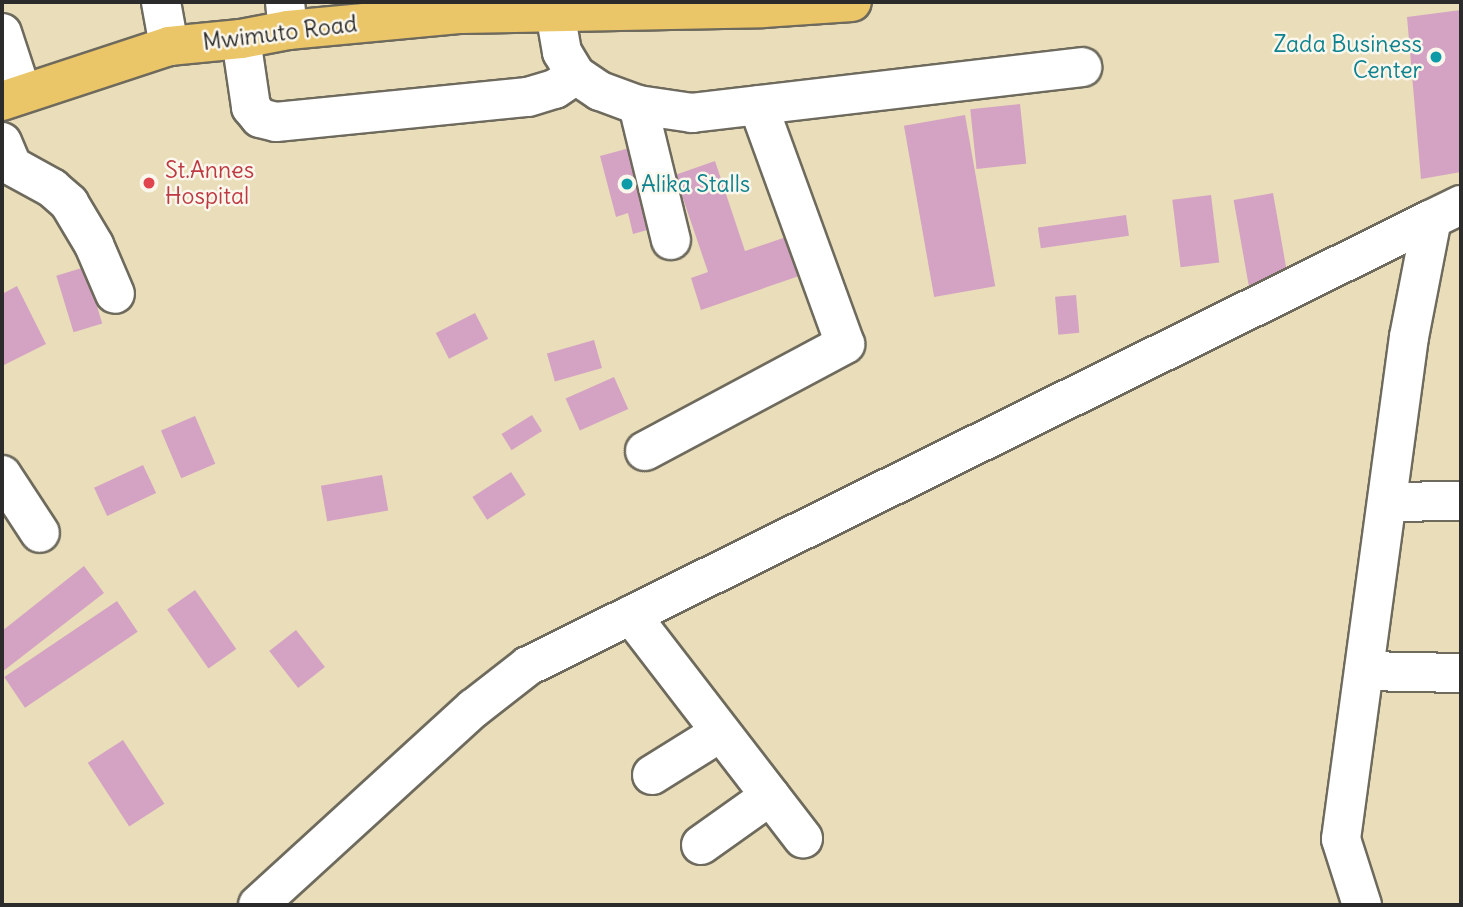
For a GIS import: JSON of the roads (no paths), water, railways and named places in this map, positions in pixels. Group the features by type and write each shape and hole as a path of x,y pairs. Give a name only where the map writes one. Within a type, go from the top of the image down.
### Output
{"main road":[{"name":"Mwimuto Road","path":"12,98 169,47 241,39 287,16 461,14 579,8 763,8 852,2"}],"street":[{"path":"161,2 169,47"},
{"path":"579,8 562,52 576,75 600,91 638,105 692,113 1082,67"},
{"path":"2,33 12,98"},
{"path":"241,39 251,107 260,118 276,122 528,97 555,89 576,75"},
{"path":"638,105 671,240"},
{"path":"645,452 845,344 758,106"},
{"path":"5,160 52,188 69,203 94,245 115,294"},
{"path":"1362,905 1341,839 1409,337 1446,212"},
{"path":"258,905 474,708 528,666 1446,212"},
{"path":"2,475 40,533"},
{"path":"1387,502 1461,501"},
{"path":"631,615 803,838"},
{"path":"1363,671 1461,673"},
{"path":"652,775 721,732"},
{"path":"701,845 770,796"}],"place":[{"name":"Zada Business Center","path":"1436,57"},
{"name":"St.Annes Hospital","path":"149,183"},
{"name":"Alika Stalls","path":"627,184"}]}
